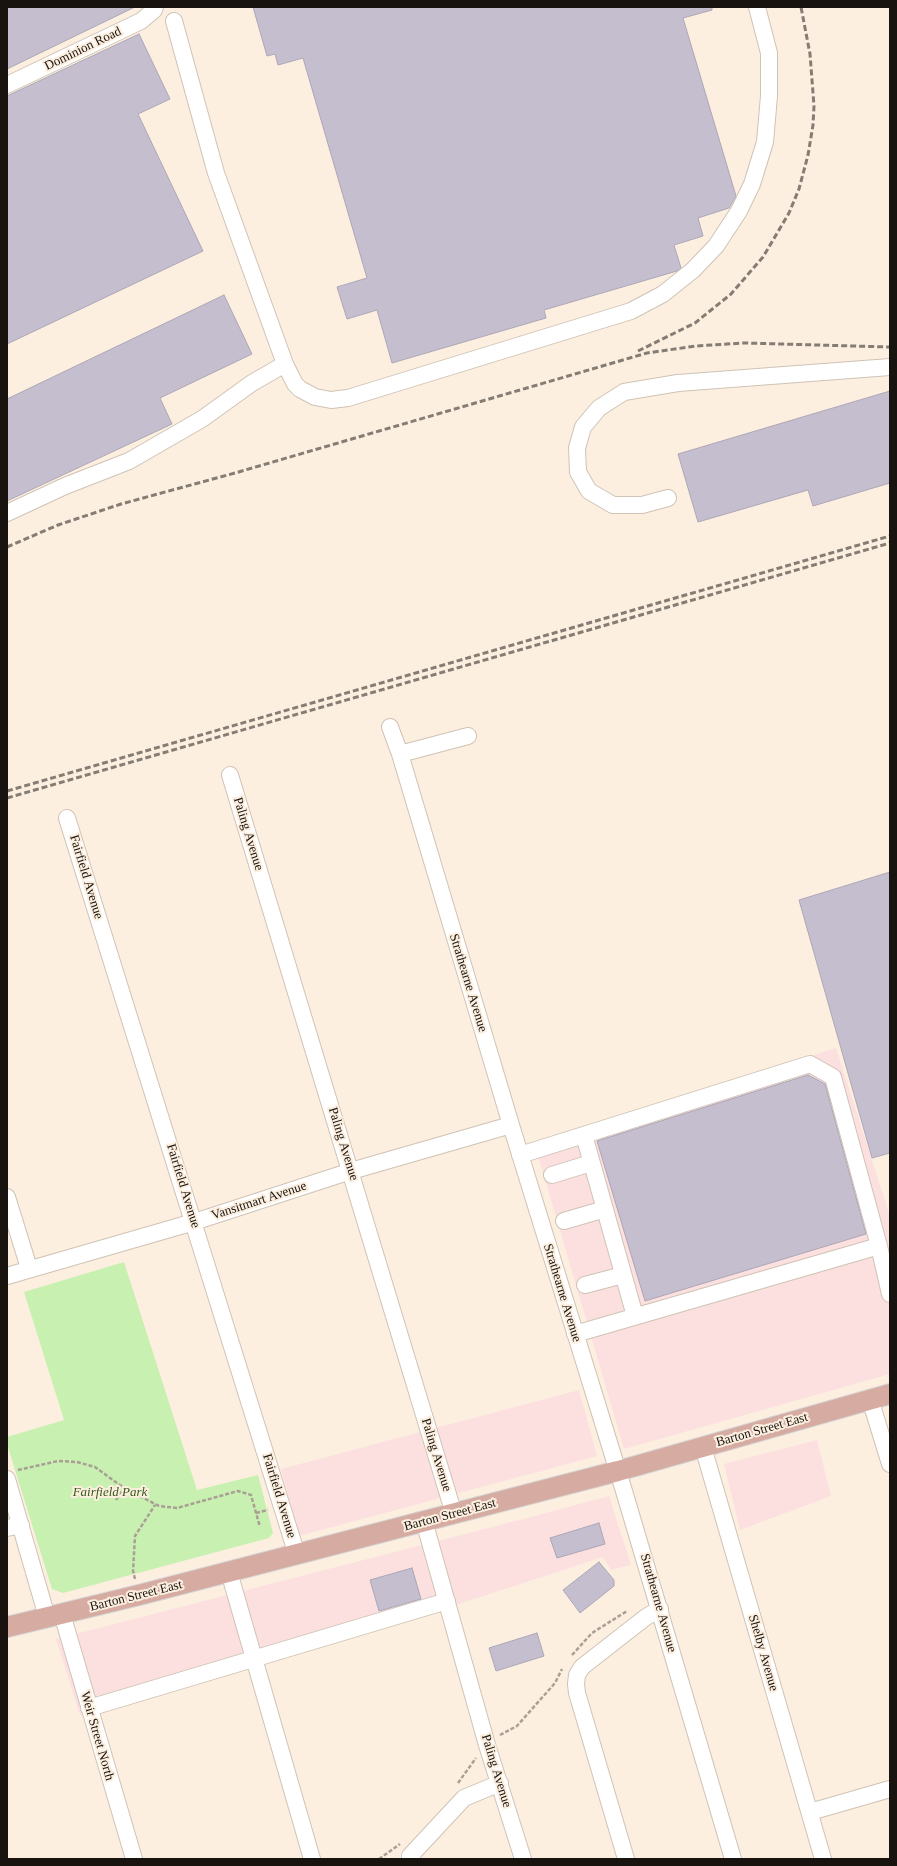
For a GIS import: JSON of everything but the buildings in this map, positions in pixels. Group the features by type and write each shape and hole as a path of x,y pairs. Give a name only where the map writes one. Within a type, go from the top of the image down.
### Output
{"main road":[{"name":"Barton Street East","path":"7,1626 139,1595 424,1522 618,1471 890,1394"}],"street":[{"name":"Dominion Road","path":"7,85 141,21 154,10 155,7"},
{"path":"174,21 216,173 284,364 295,384 300,389 315,397 326,399 348,398 631,311 663,294 693,270 716,246 739,211 752,184 765,142 769,96 769,53 757,7"},
{"path":"7,513 65,486 128,461 202,419 252,383 284,364"},
{"path":"668,498 642,505 613,505 589,491 578,472 577,448 584,427 599,408 624,392 678,383 890,367"},
{"name":"Strathearne Avenue","path":"390,728 400,754 520,1155 660,1609 733,1859"},
{"path":"400,754 468,736"},
{"name":"Paling Avenue","path":"230,775 454,1514"},
{"name":"Fairfield Avenue","path":"67,818 297,1555"},
{"path":"520,1155 810,1064 833,1077 879,1246 890,1294"},
{"name":"Vansitmart Avenue","path":"7,1276 29,1268 194,1222 351,1171 511,1125"},
{"path":"584,1135 635,1316"},
{"path":"552,1175 592,1163"},
{"path":"7,1197 29,1268"},
{"path":"564,1221 605,1210"},
{"path":"575,1334 879,1246"},
{"path":"585,1285 623,1275"},
{"path":"870,1399 890,1464"},
{"name":"Shelby Avenue","path":"703,1446 823,1859"},
{"name":"Weir Street North","path":"10,1475 14,1527 54,1616 89,1708 134,1859"},
{"name":"Paling Avenue","path":"424,1522 487,1745 523,1859"},
{"path":"229,1572 312,1859"},
{"path":"89,1708 446,1601"},
{"path":"626,1859 577,1692 577,1675 582,1667 646,1617 660,1609"},
{"path":"412,1859 410,1856 464,1798 500,1783"},
{"path":"810,1812 890,1789"}],"path":[{"path":"10,1475 58,1461 77,1462 95,1467 124,1488 155,1505 177,1508 238,1491 251,1495 260,1527"},
{"path":"116,1500 124,1488"},
{"path":"139,1595 133,1571 136,1536 155,1505"},
{"path":"568,1660 592,1633 630,1609"},
{"path":"458,1784 474,1759 487,1745 497,1736 517,1726 555,1683 564,1666"},
{"path":"379,1859 403,1841"}],"shaded area":[{"path":"836,1048 890,1216 890,1374 624,1449 534,1142"},
{"path":"579,1390 597,1456 299,1536 281,1469"},
{"path":"817,1440 831,1496 740,1530 724,1464"},
{"path":"609,1496 631,1565 611,1570 603,1557 459,1604 437,1607 80,1715 56,1639"}],"green space":[{"name":"Fairfield Park","path":"124,1262 197,1490 258,1475 273,1533 269,1538 63,1593 52,1589 7,1444 7,1437 64,1420 24,1292"}],"railway":[{"path":"638,351 695,323 731,294 763,257 789,213 799,189 808,155 813,125 814,106 810,54 801,7"},
{"path":"7,547 58,525 121,504 235,473 647,353 696,346 744,343 890,347"},
{"path":"7,791 890,536"},
{"path":"7,798 890,543"}]}
